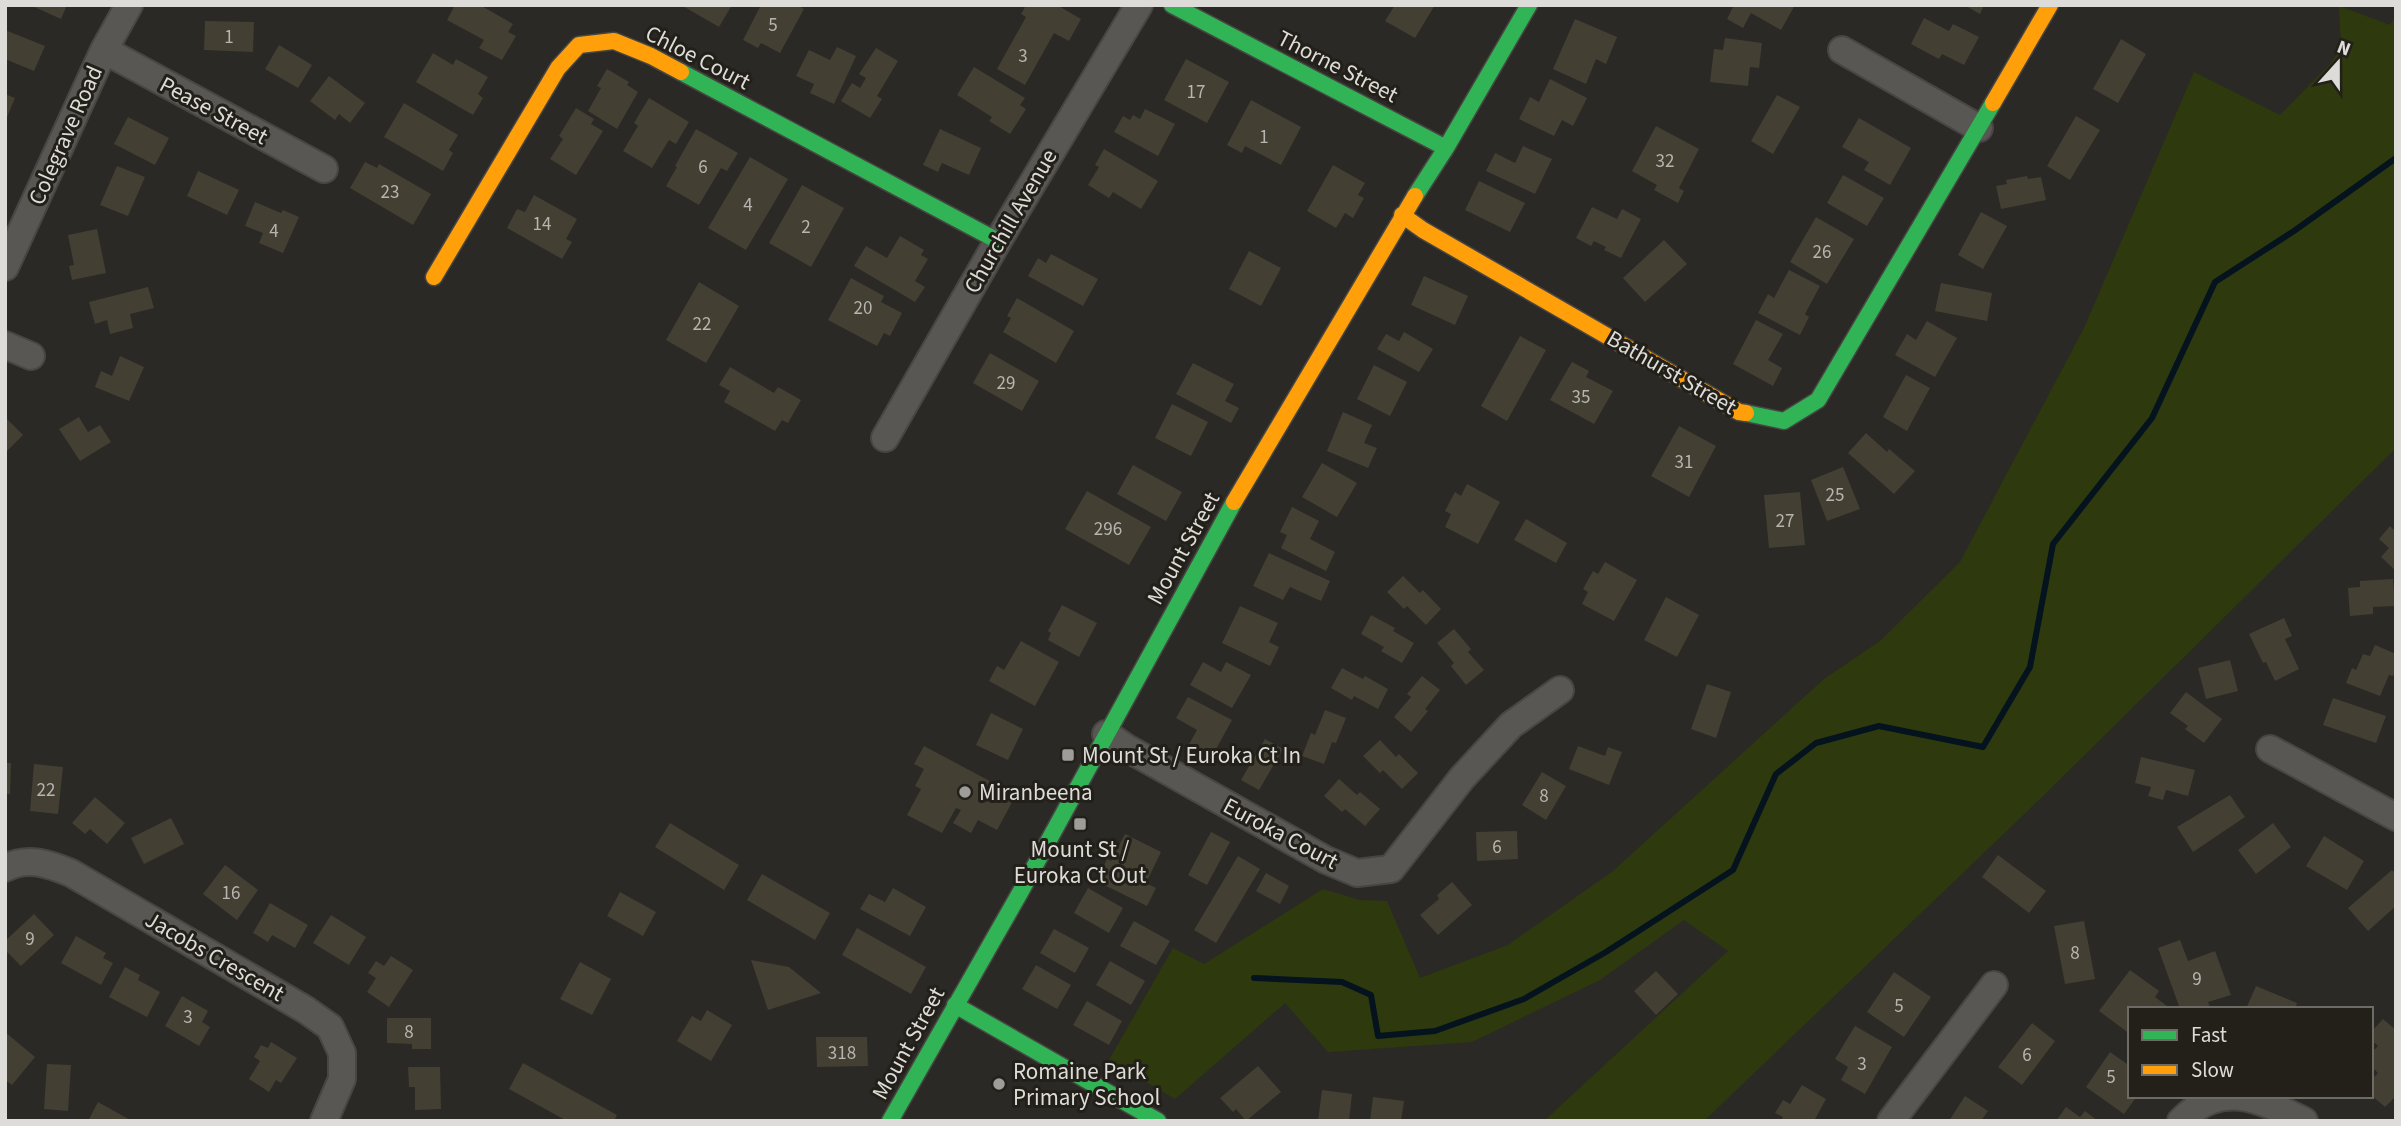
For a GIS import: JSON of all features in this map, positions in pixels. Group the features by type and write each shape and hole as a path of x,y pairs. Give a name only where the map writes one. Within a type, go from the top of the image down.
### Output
{"main road":[{"name":"Thorne Street","path":"1172,5 1446,148"},
{"name":"Mount Street","path":"890,1121 1252,469 1529,5"},
{"name":"Bathurst Street","path":"1402,215 1739,412 1784,421 1818,400 2050,5"},
{"name":"Chloe Court","path":"434,277 558,68 579,45 614,41 651,56 998,241"},
{"path":"955,1006 1158,1121"}],"street":[{"name":"Colegrave Road","path":"7,255 104,50 129,5"},
{"name":"Churchill Avenue","path":"885,438 998,241 1139,5"},
{"name":"Pease Street","path":"104,50 324,169"},
{"path":"1842,50 1979,128"},
{"path":"5,345 31,356"},
{"name":"Euroka Court","path":"1106,734 1326,860 1357,873 1391,869 1462,778 1511,725 1560,690"},
{"path":"2270,749 2394,812"},
{"name":"Jacobs Crescent","path":"5,868 15,863 43,862 71,873 306,1010 330,1027 342,1053 342,1079 324,1121"},
{"path":"1891,1121 1994,985"},
{"path":"2181,1121 2195,1107 2214,1098"},
{"path":"2246,1098 2276,1107 2304,1121"}],"green space":[{"path":"2339,6 2390,25 2396,15 2396,448 2043,796 1704,1121 1544,1121 1728,951 1684,920 1600,980 1472,1042 1328,1052 1285,1003 1175,1099 1109,1060 1173,948 1204,964 1323,889 1360,900 1387,901 1420,978 1508,945 1613,871 1824,679 1880,641 1960,562 2084,328 2194,72 2280,115 2330,64 2341,48"}],"building":[{"path":"30,5 67,5 61,19"},
{"path":"455,5 480,5 513,24 508,32 516,36 502,60 479,48 484,40 447,20"},
{"path":"681,5 732,5 719,27"},
{"path":"761,5 797,5 804,9 780,53 761,43 758,48 743,40"},
{"path":"1026,5 1057,5 1081,19 1069,41 1054,33 1025,85 997,69 1026,17 1021,14"},
{"path":"1395,5 1435,5 1415,38 1385,21"},
{"path":"1734,5 1795,5 1781,30 1751,13 1743,28 1727,19"},
{"path":"1964,5 1984,5 1980,14"},
{"path":"1924,18 1949,31 1953,24 1979,37 1964,65 1942,54 1939,59 1911,44"},
{"path":"1575,19 1617,37 1606,64 1596,59 1586,84 1553,69"},
{"path":"205,21 254,22 253,52 204,50"},
{"path":"5,30 45,46 34,71 5,59"},
{"path":"1725,38 1762,43 1759,68 1750,67 1748,86 1710,82 1714,49 1723,50"},
{"path":"2121,39 2146,54 2118,103 2093,89"},
{"path":"279,45 312,65 298,88 265,69"},
{"path":"837,47 856,56 834,104 810,93 814,84 796,76 809,50 830,60"},
{"path":"876,48 898,61 877,96 882,99 870,118 841,101 852,83 860,88 866,78 859,74"},
{"path":"433,53 453,65 456,59 488,77 478,94 483,98 473,115 416,82"},
{"path":"1186,59 1229,82 1207,123 1164,100"},
{"path":"974,67 1025,98 1020,105 1026,109 1010,134 989,121 992,117 957,95"},
{"path":"607,69 629,82 627,85 638,92 617,129 588,111 601,88 597,86"},
{"path":"329,76 365,103 350,123 339,114 335,120 310,101"},
{"path":"1550,79 1587,98 1573,126 1562,120 1554,136 1519,119 1530,97 1539,102"},
{"path":"5,94 15,98 5,122"},
{"path":"1777,95 1800,107 1773,154 1751,141"},
{"path":"649,98 689,122 676,144 669,140 652,168 623,151 638,126 634,123"},
{"path":"1251,100 1301,127 1281,165 1245,146 1242,153 1227,145"},
{"path":"404,103 458,135 449,150 453,153 443,171 384,137"},
{"path":"576,108 594,119 591,124 603,131 576,175 550,159 563,139 559,136"},
{"path":"1145,109 1175,124 1158,156 1114,132 1123,116 1130,120 1133,115 1140,119"},
{"path":"2076,116 2100,130 2070,180 2047,166"},
{"path":"128,117 169,138 155,165 114,144"},
{"path":"1859,118 1911,148 1890,185 1864,170 1869,162 1842,147"},
{"path":"1656,126 1699,149 1679,188 1684,191 1678,203 1654,190 1657,185 1632,171"},
{"path":"696,129 738,153 727,171 721,168 699,205 666,186"},
{"path":"940,129 981,148 969,175 942,163 938,172 923,165"},
{"path":"1523,146 1552,159 1535,194 1486,171 1495,153 1515,163"},
{"path":"1104,149 1158,181 1141,209 1113,192 1109,198 1088,185 1099,167 1095,165"},
{"path":"750,157 788,179 746,250 708,228"},
{"path":"365,162 377,168 379,164 431,194 413,225 350,188"},
{"path":"1333,165 1365,183 1358,195 1364,198 1353,218 1345,213 1336,228 1307,211"},
{"path":"117,166 145,177 128,216 100,205"},
{"path":"198,171 239,190 227,215 187,196"},
{"path":"1843,175 1884,198 1867,226 1827,203"},
{"path":"2027,176 2028,179 2041,177 2046,200 2001,209 1996,186 2007,184 2006,180"},
{"path":"1479,181 1525,203 1510,232 1465,210"},
{"path":"802,185 844,208 811,267 769,243"},
{"path":"534,195 577,219 566,239 572,242 562,259 507,228 517,209 525,212"},
{"path":"255,202 299,217 283,253 259,243 263,233 245,226"},
{"path":"1592,207 1617,219 1622,209 1641,219 1621,258 1604,250 1606,247 1594,241 1591,246 1576,238"},
{"path":"1981,212 2007,226 1983,269 1958,255"},
{"path":"1816,217 1854,239 1827,284 1790,262"},
{"path":"97,229 106,273 72,280 69,266 74,265 68,235"},
{"path":"900,236 924,250 921,255 928,259 915,281 925,287 915,302 854,266 866,246 887,258"},
{"path":"1664,240 1687,264 1645,302 1623,278"},
{"path":"1249,251 1281,268 1261,306 1229,289"},
{"path":"1051,254 1098,279 1083,306 1028,276 1038,258 1046,263"},
{"path":"1789,270 1820,286 1805,314 1809,317 1800,335 1758,313 1768,294 1774,298"},
{"path":"1424,276 1468,296 1455,325 1411,305"},
{"path":"851,278 884,296 881,302 902,313 890,336 884,333 877,346 828,320"},
{"path":"699,282 739,306 706,363 666,340"},
{"path":"1941,283 1992,293 1987,321 1935,311"},
{"path":"148,287 154,308 130,314 133,328 110,334 107,320 95,324 89,302"},
{"path":"1017,298 1074,331 1056,363 1003,332 1011,318 1007,316"},
{"path":"1756,320 1783,334 1768,360 1782,368 1773,386 1733,364"},
{"path":"1927,321 1957,338 1935,377 1895,355 1907,334 1916,340"},
{"path":"1404,332 1433,349 1419,372 1377,349 1386,334 1399,341"},
{"path":"1520,336 1546,350 1507,421 1481,406"},
{"path":"990,353 1039,381 1022,411 973,383"},
{"path":"120,356 144,367 129,401 95,387 101,371 112,376"},
{"path":"1572,362 1589,371 1586,377 1613,391 1594,424 1550,400"},
{"path":"1193,363 1234,384 1225,401 1239,408 1231,423 1176,394"},
{"path":"1374,365 1407,382 1390,416 1357,399"},
{"path":"730,367 774,393 778,387 801,400 788,423 782,420 775,431 724,402 730,391 719,385"},
{"path":"1906,375 1930,388 1907,431 1883,417"},
{"path":"1172,404 1208,422 1191,456 1155,438"},
{"path":"1343,412 1372,425 1364,443 1377,448 1368,468 1327,451"},
{"path":"5,417 23,435 5,453"},
{"path":"79,417 88,432 100,425 111,442 80,461 59,429"},
{"path":"1679,426 1716,446 1689,497 1651,476"},
{"path":"1866,433 1887,452 1889,449 1915,471 1894,494 1848,453"},
{"path":"1322,463 1357,483 1337,517 1302,497"},
{"path":"1133,465 1182,492 1166,521 1117,494"},
{"path":"1843,467 1860,509 1827,521 1811,480"},
{"path":"1467,484 1500,502 1478,544 1445,527 1451,514 1445,511 1455,492 1461,496"},
{"path":"1087,491 1151,527 1129,565 1065,529"},
{"path":"1800,492 1805,545 1769,548 1764,495"},
{"path":"1292,507 1319,521 1310,539 1335,552 1326,571 1281,548 1287,535 1280,532"},
{"path":"1526,519 1567,543 1556,563 1514,540"},
{"path":"2390,526 2396,532 2396,571 2381,557 2389,548 2379,539"},
{"path":"1269,553 1330,581 1321,601 1290,587 1283,600 1253,586"},
{"path":"1605,562 1637,580 1614,621 1582,604 1588,592 1583,589 1593,571 1598,574"},
{"path":"1403,576 1420,593 1423,590 1441,609 1426,625 1407,606 1404,609 1387,592"},
{"path":"2393,579 2395,606 2373,607 2373,614 2350,616 2348,588 2360,587 2360,581"},
{"path":"1666,597 1699,615 1677,657 1644,640"},
{"path":"1062,605 1097,623 1079,657 1048,640 1051,633 1048,631"},
{"path":"1240,606 1278,623 1269,642 1279,647 1270,666 1222,643"},
{"path":"1371,615 1395,628 1393,631 1414,643 1402,663 1381,651 1384,647 1361,634"},
{"path":"2284,618 2292,636 2285,639 2299,669 2275,681 2249,634"},
{"path":"1454,629 1471,649 1468,652 1484,670 1466,685 1451,666 1454,663 1437,643"},
{"path":"1021,641 1059,662 1035,706 989,681 997,666 1004,670"},
{"path":"2375,645 2396,654 2396,670 2393,676 2389,675 2380,696 2346,683 2352,668 2356,670 2363,654 2370,656"},
{"path":"2230,660 2238,691 2206,699 2198,668"},
{"path":"1203,662 1221,672 1226,662 1251,675 1232,708 1190,685"},
{"path":"1342,668 1363,679 1365,676 1388,689 1378,709 1354,696 1352,700 1331,688"},
{"path":"1422,676 1440,690 1411,732 1394,717 1411,697 1407,694"},
{"path":"1707,684 1731,692 1716,738 1691,729"},
{"path":"2186,692 2222,719 2204,743 2185,729 2188,726 2170,713"},
{"path":"1188,697 1232,720 1210,760 1187,748 1197,730 1176,718"},
{"path":"2333,698 2386,716 2376,743 2323,725"},
{"path":"1325,710 1346,718 1336,743 1332,742 1324,764 1302,756 1311,733 1315,735"},
{"path":"991,713 1023,729 1008,760 976,745"},
{"path":"1265,739 1283,749 1259,790 1241,780"},
{"path":"1380,740 1396,757 1399,754 1418,773 1402,789 1383,770 1380,773 1363,756"},
{"name":"Miranbeena","path":"924,746 1016,795 997,830 978,820 971,833 953,823 961,810 956,808 942,833 907,815 921,789 915,786 924,769 914,764"},
{"path":"1578,746 1605,756 1608,747 1622,752 1609,785 1569,769"},
{"path":"2141,757 2195,770 2188,796 2166,790 2163,800 2148,796 2151,787 2135,783"},
{"path":"5,763 11,763 10,794 5,794"},
{"path":"34,764 63,767 58,814 30,811"},
{"path":"1542,772 1566,786 1546,820 1522,805"},
{"path":"1339,779 1357,795 1360,792 1380,809 1365,826 1345,809 1342,812 1324,796"},
{"path":"2230,795 2245,817 2193,852 2177,827"},
{"path":"95,797 125,823 107,844 90,829 85,834 72,823"},
{"path":"171,818 184,844 144,864 131,838"},
{"path":"670,823 739,865 724,890 655,847"},
{"path":"2273,823 2291,847 2256,874 2238,850"},
{"path":"1517,831 1518,859 1477,861 1476,832"},
{"path":"1211,832 1230,842 1207,885 1188,875"},
{"path":"1125,834 1161,852 1146,883 1156,888 1147,906 1096,881 1107,859 1111,861"},
{"path":"2324,836 2364,861 2347,890 2306,866"},
{"path":"1998,855 2046,891 2029,913 1982,877"},
{"path":"1238,856 1260,869 1216,943 1194,930"},
{"path":"225,865 258,890 237,920 203,894"},
{"path":"2392,870 2396,874 2396,906 2368,931 2348,908"},
{"path":"1266,873 1289,886 1280,904 1256,891"},
{"path":"762,874 830,913 815,940 747,900"},
{"path":"1452,882 1472,905 1438,935 1420,915 1439,899 1437,895"},
{"path":"893,888 926,907 910,936 860,909 869,894 885,902"},
{"path":"1088,888 1123,908 1109,933 1074,913"},
{"path":"620,892 656,912 643,936 607,916"},
{"path":"270,903 308,925 295,948 272,935 268,942 253,933"},
{"path":"34,914 54,935 21,966 5,950 5,941"},
{"path":"331,915 366,937 349,965 313,943"},
{"path":"1134,921 1170,941 1156,965 1120,946"},
{"path":"2084,921 2095,979 2065,984 2054,926"},
{"path":"857,928 926,967 911,994 842,955"},
{"path":"1054,929 1089,948 1075,973 1040,953"},
{"path":"76,936 106,953 103,958 113,963 101,985 61,963"},
{"path":"2180,940 2188,961 2215,951 2231,995 2208,1002 2210,1007 2179,1007 2158,948"},
{"path":"391,956 413,970 389,1007 367,992 376,978 368,973 376,961 384,966"},
{"path":"751,960 789,967 821,993 768,1010"},
{"path":"1110,961 1145,981 1131,1005 1096,985"},
{"path":"580,962 611,979 592,1015 560,999"},
{"path":"1036,965 1071,985 1057,1009 1022,989"},
{"path":"125,967 140,975 138,980 160,992 147,1017 109,997"},
{"path":"2130,970 2159,991 2155,997 2168,1007 2128,1007 2128,1033 2099,1011"},
{"path":"1656,971 1678,994 1656,1015 1634,991"},
{"path":"1894,972 1931,997 1904,1037 1867,1012"},
{"path":"2256,986 2297,1003 2296,1007 2247,1007"},
{"path":"182,996 208,1011 202,1022 210,1027 199,1046 165,1026"},
{"path":"1087,1001 1122,1021 1109,1045 1073,1025"},
{"path":"707,1010 732,1025 711,1061 677,1041 692,1016 701,1021"},
{"path":"387,1018 431,1018 431,1049 412,1049 412,1044 387,1043"},
{"path":"2383,1019 2396,1030 2396,1096 2385,1107 2373,1097 2373,1078 2378,1073 2373,1068 2373,1051 2378,1046 2373,1042 2373,1030"},
{"path":"2032,1023 2055,1041 2022,1085 1998,1067"},
{"path":"1855,1026 1892,1047 1865,1094 1841,1080 1848,1067 1835,1059"},
{"path":"5,1032 35,1057 12,1085 5,1080"},
{"path":"816,1037 867,1037 868,1066 817,1067"},
{"path":"271,1042 297,1058 281,1083 276,1080 269,1092 249,1079 260,1061 254,1057 261,1045 268,1048"},
{"path":"2110,1052 2128,1065 2128,1098 2136,1098 2124,1114 2086,1087"},
{"path":"523,1063 617,1115 614,1121 567,1121 509,1089"},
{"path":"47,1064 71,1065 68,1111 44,1109"},
{"path":"1258,1066 1281,1092 1246,1121 1236,1109 1233,1112 1220,1098"},
{"path":"408,1067 440,1067 441,1109 415,1110 415,1087 409,1087"},
{"path":"1802,1085 1826,1099 1814,1121 1781,1121 1783,1117 1775,1113 1783,1100 1790,1104"},
{"path":"1322,1090 1352,1094 1349,1121 1318,1121"},
{"path":"1965,1096 1988,1111 1981,1121 1949,1121"},
{"path":"1373,1097 1404,1101 1401,1121 1370,1121"},
{"path":"98,1102 132,1121 88,1121"},
{"path":"2066,1107 2080,1117 2085,1111 2098,1121 2056,1121"}],"waterway":[{"path":"1254,978 1342,982 1371,995 1378,1036 1435,1031 1524,999 1606,952 1733,870 1776,774 1816,743 1879,726 1983,747 2030,667 2053,544 2152,418 2215,282 2294,231 2396,158"}],"traffic: fast":[{"path":"1172,5 1446,148"},
{"path":"1415,196 1529,5"},
{"path":"681,72 998,241"},
{"path":"1746,413 1784,421 1818,400 1993,103"},
{"path":"890,1121 1021,891 1234,502"},
{"path":"955,1005 1158,1121"}],"traffic: slow":[{"path":"1993,103 2050,5"},
{"path":"434,277 558,68 579,45 614,41 681,72"},
{"path":"1234,502 1415,196"},
{"path":"1402,215 1423,230 1739,412 1746,413"}],"place":[{"name":"Mount St / Euroka Ct In","path":"1068,755"},
{"name":"Miranbeena","path":"965,792"},
{"name":"Mount St / Euroka Ct Out","path":"1080,824"},
{"name":"Romaine Park Primary School","path":"999,1084"}]}
